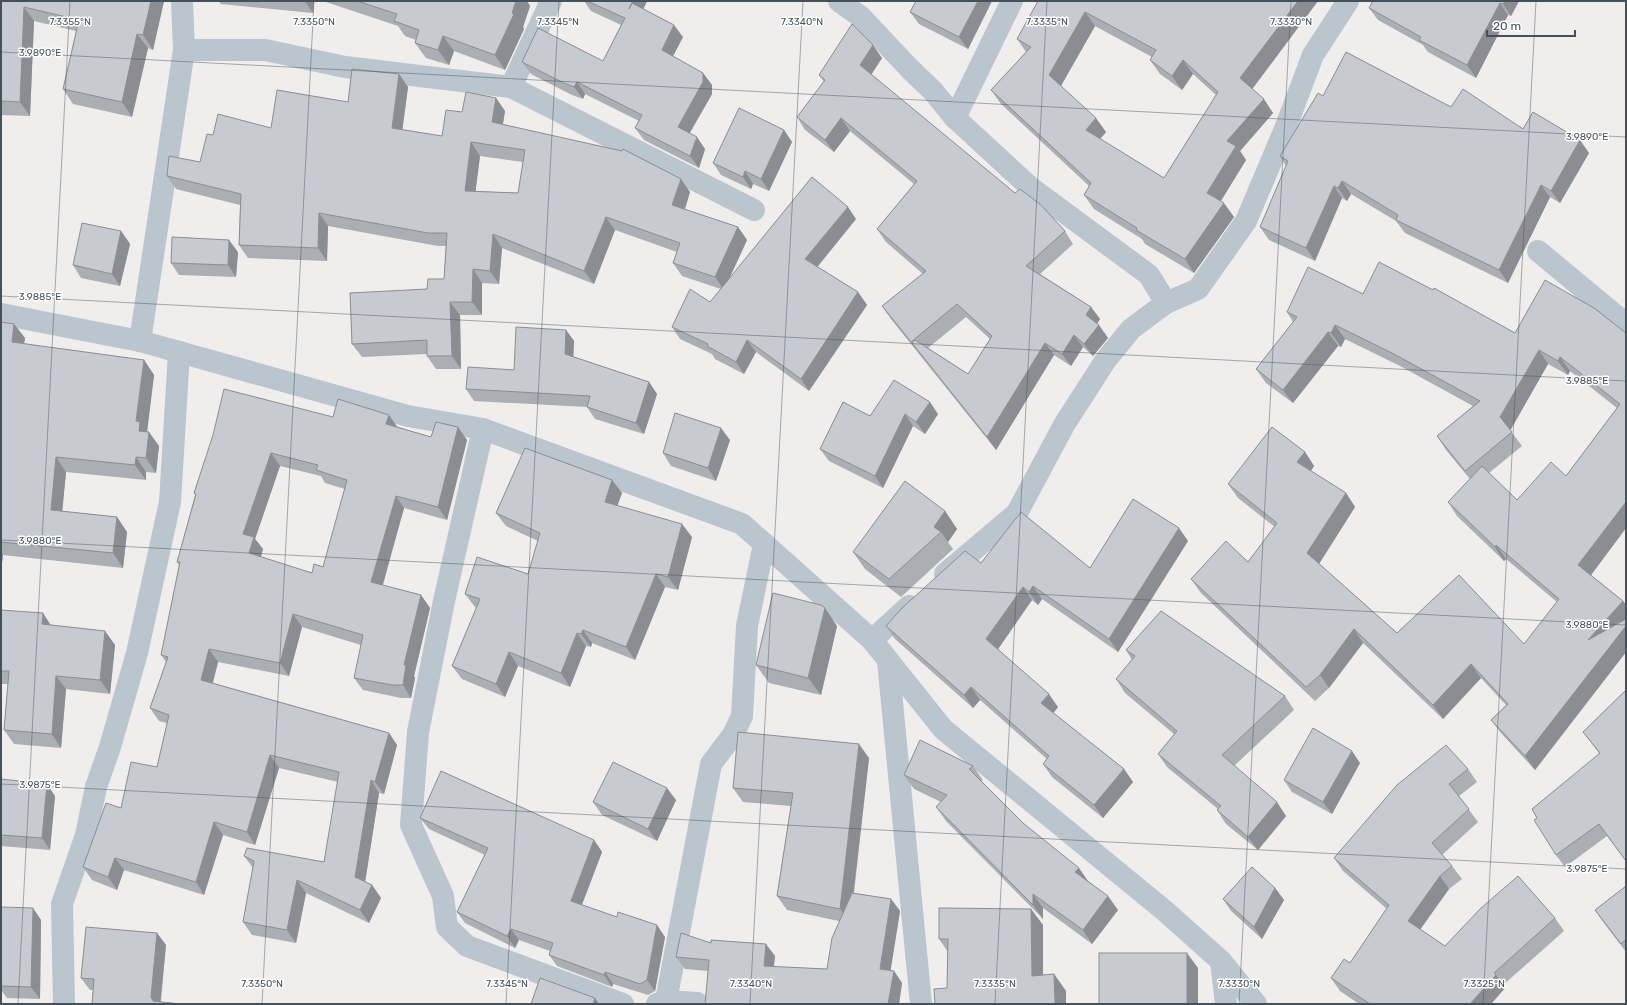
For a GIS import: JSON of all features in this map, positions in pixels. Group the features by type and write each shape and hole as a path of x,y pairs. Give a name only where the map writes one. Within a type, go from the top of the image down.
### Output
{"street":[{"path":"140,341 184,50 182,1"},
{"path":"511,87 551,1"},
{"path":"840,1 861,16 933,92 954,118 1030,187 1148,275 1166,303"},
{"path":"954,118 1012,1"},
{"path":"872,640 963,557 1017,513 1064,425 1105,361 1130,329 1166,303 1198,289 1246,221 1285,129 1313,55 1348,1"},
{"path":"184,50 265,50 345,67 511,87 754,210"},
{"path":"1538,252 1626,324"},
{"path":"1,314 140,341 408,416 483,429 742,524 872,640 942,729 1164,911 1221,961 1256,1004"},
{"path":"64,1004 62,904 86,835 96,787 110,747 137,653 170,502 179,352"},
{"path":"483,429 444,601 418,732 411,824 443,896 447,927 467,946 623,1004"},
{"path":"697,1003 662,1002 711,764 733,735 742,716 747,626 764,544"},
{"path":"888,661 922,1004"},
{"path":"1221,961 1226,1004"}],"building":[{"path":"1,1 151,1 143,35 137,34 122,102 63,89 79,20 24,7 20,102 1,101"},
{"path":"357,1 516,1 512,13 514,14 495,55 443,36 438,50 415,43 419,30 394,21 397,14"},
{"path":"587,1 633,1 632,3 674,25 662,50 703,73 703,82 678,127 697,137 690,156 635,128 642,115 577,82 574,87 522,62 538,28 603,61 625,18"},
{"path":"916,1 978,1 959,37 910,12"},
{"path":"1038,1 1298,1 1240,78 1264,99 1227,141 1236,146 1207,193 1224,203 1185,259 1136,230 1137,228 1084,195 1091,183 991,90 1031,47 1017,39","holes":["1085,12 1156,50 1150,60 1172,76 1183,60 1218,92 1164,178 1086,130 1096,118 1049,75"]},
{"path":"1373,1 1505,1 1503,4 1500,3 1467,65 1419,40 1421,37 1369,8"},
{"path":"852,24 873,45 860,65 1015,193 1020,189 1041,205 1065,231 1026,266 1091,307 1086,315 1099,325 1084,344 1074,335 1062,354 1045,343 987,437 912,343 915,340 968,374 992,336 957,304 911,342 882,306 926,271 877,229 917,181 841,118 825,140 797,117 825,80 819,75"},
{"path":"1346,52 1451,107 1463,89 1523,129 1533,112 1580,140 1551,191 1541,185 1499,270 1396,220 1398,215 1342,181 1338,188 1334,186 1306,248 1260,227 1288,161 1280,156 1318,93 1323,96"},
{"path":"352,69 399,74 392,128 442,136 446,110 462,112 466,92 496,98 492,122 622,151 623,149 681,179 672,205 738,227 715,277 673,263 680,243 606,217 584,271 493,234 490,271 473,269 472,302 450,302 452,356 427,356 427,340 352,344 350,293 427,289 428,279 444,279 447,233 428,233 319,213 318,248 239,245 241,194 167,176 169,156 200,162 207,134 213,135 218,114 271,128 277,90 348,102","holes":["471,142 525,150 518,193 465,191"]},
{"path":"739,108 784,130 761,179 745,171 743,177 713,163"},
{"path":"812,177 848,207 805,259 858,292 801,379 747,340 736,362 707,346 708,344 672,327 690,289 710,302"},
{"path":"82,223 121,231 112,274 73,265"},
{"path":"172,237 229,240 228,265 171,263"},
{"path":"1379,262 1433,290 1434,288 1515,333 1545,280 1594,308 1626,333 1626,502 1578,565 1623,601 1588,640 1626,619 1626,626 1525,756 1491,720 1508,704 1471,664 1433,705 1354,629 1320,675 1306,687 1191,579 1226,541 1248,562 1277,523 1228,484 1272,427 1305,452 1297,462 1346,493 1307,553 1397,633 1459,575 1524,644 1559,599 1496,545 1495,547 1448,502 1482,466 1517,500 1551,462 1566,476 1620,404 1560,357 1558,361 1539,350 1500,417 1512,432 1465,471 1437,436 1480,401 1392,353 1335,325 1331,333 1328,332 1283,390 1256,369 1297,317 1287,312 1308,267 1363,294"},
{"path":"1,322 14,324 12,342 144,360 136,421 140,422 139,431 149,432 146,458 136,457 135,465 56,457 51,510 117,517 113,553 1,542"},
{"path":"516,327 566,330 565,354 649,382 636,423 587,407 590,396 466,389 468,367 514,370"},
{"path":"894,380 930,402 916,422 905,414 875,476 820,449 843,402 870,416"},
{"path":"224,389 333,417 338,399 389,415 386,424 431,437 436,422 458,427 438,507 396,496 371,582 421,595 404,665 406,665 403,685 392,685 354,678 363,635 293,614 280,663 209,649 201,680 389,733 375,782 371,780 355,877 372,885 360,910 297,880 287,930 243,922 254,861 244,856 247,848 324,862 339,772 270,755 247,832 214,822 196,882 115,858 108,877 83,867 106,803 121,808 131,762 157,767 169,715 150,708 168,657 161,655 180,562 177,562 196,494 194,493 213,435","holes":["271,453 318,465 316,470 347,480 323,567 314,564 312,573 249,553 254,537 243,534"]},
{"path":"675,413 721,428 708,468 663,453"},
{"path":"525,448 612,480 605,502 682,524 668,577 656,574 626,647 583,630 581,634 577,633 561,673 509,652 496,684 452,666 480,599 465,594 477,557 528,574 540,533 496,513"},
{"path":"905,481 945,511 934,527 941,532 889,579 853,552"},
{"path":"1133,499 1179,528 1109,639 1033,586 1029,592 1023,587 986,639 1049,694 1041,703 1124,769 1094,805 1043,764 1049,756 971,687 964,695 886,626 902,608 965,551 981,563 1021,512 1090,568"},
{"path":"773,593 821,605 825,608 808,678 756,665"},
{"path":"1,610 43,613 42,624 105,631 100,680 56,676 52,734 4,730 9,671 1,671"},
{"path":"1161,611 1285,696 1222,755 1277,802 1248,837 1217,810 1221,806 1158,754 1177,731 1116,679 1135,656 1126,650"},
{"path":"1626,690 1626,861 1599,824 1556,855 1534,820 1537,818 1532,809 1600,753 1583,732"},
{"path":"1313,728 1352,751 1323,802 1284,780"},
{"path":"738,732 859,744 840,909 777,896 793,793 733,788"},
{"path":"920,740 973,766 969,769 1023,823 1079,868 1075,872 1108,896 1083,930 1033,894 1033,905 936,807 947,795 904,775"},
{"path":"1446,745 1468,769 1449,784 1469,809 1432,843 1452,866 1440,876 1408,921 1445,946 1480,909 1518,876 1555,918 1494,973 1496,975 1470,1004 1370,1004 1331,978 1344,959 1350,963 1389,905 1334,858 1397,785"},
{"path":"613,762 667,788 648,829 593,802"},
{"path":"441,771 594,840 571,901 617,917 618,912 657,925 647,980 640,984 605,972 604,975 549,955 553,943 511,929 507,936 457,912 488,848 420,818"},
{"path":"1,779 47,784 42,838 1,835"},
{"path":"1252,867 1275,888 1254,927 1223,899"},
{"path":"1626,886 1626,939 1621,944 1595,910"},
{"path":"852,893 891,899 880,969 894,971 888,1004 705,1004 709,960 676,957 681,933 711,943 711,940 766,944 764,966 827,969 832,938"},
{"path":"1,907 33,908 31,987 1,986"},
{"path":"939,908 1031,909 1032,976 1054,974 1055,1004 935,1004 934,989 947,988 948,939 939,939"},
{"path":"86,927 157,933 151,997 153,1001 181,1004 92,1004 94,979 81,978"},
{"path":"1099,953 1187,953 1187,1004 1099,1004"},
{"path":"540,978 595,998 593,1004 531,1004"}]}
